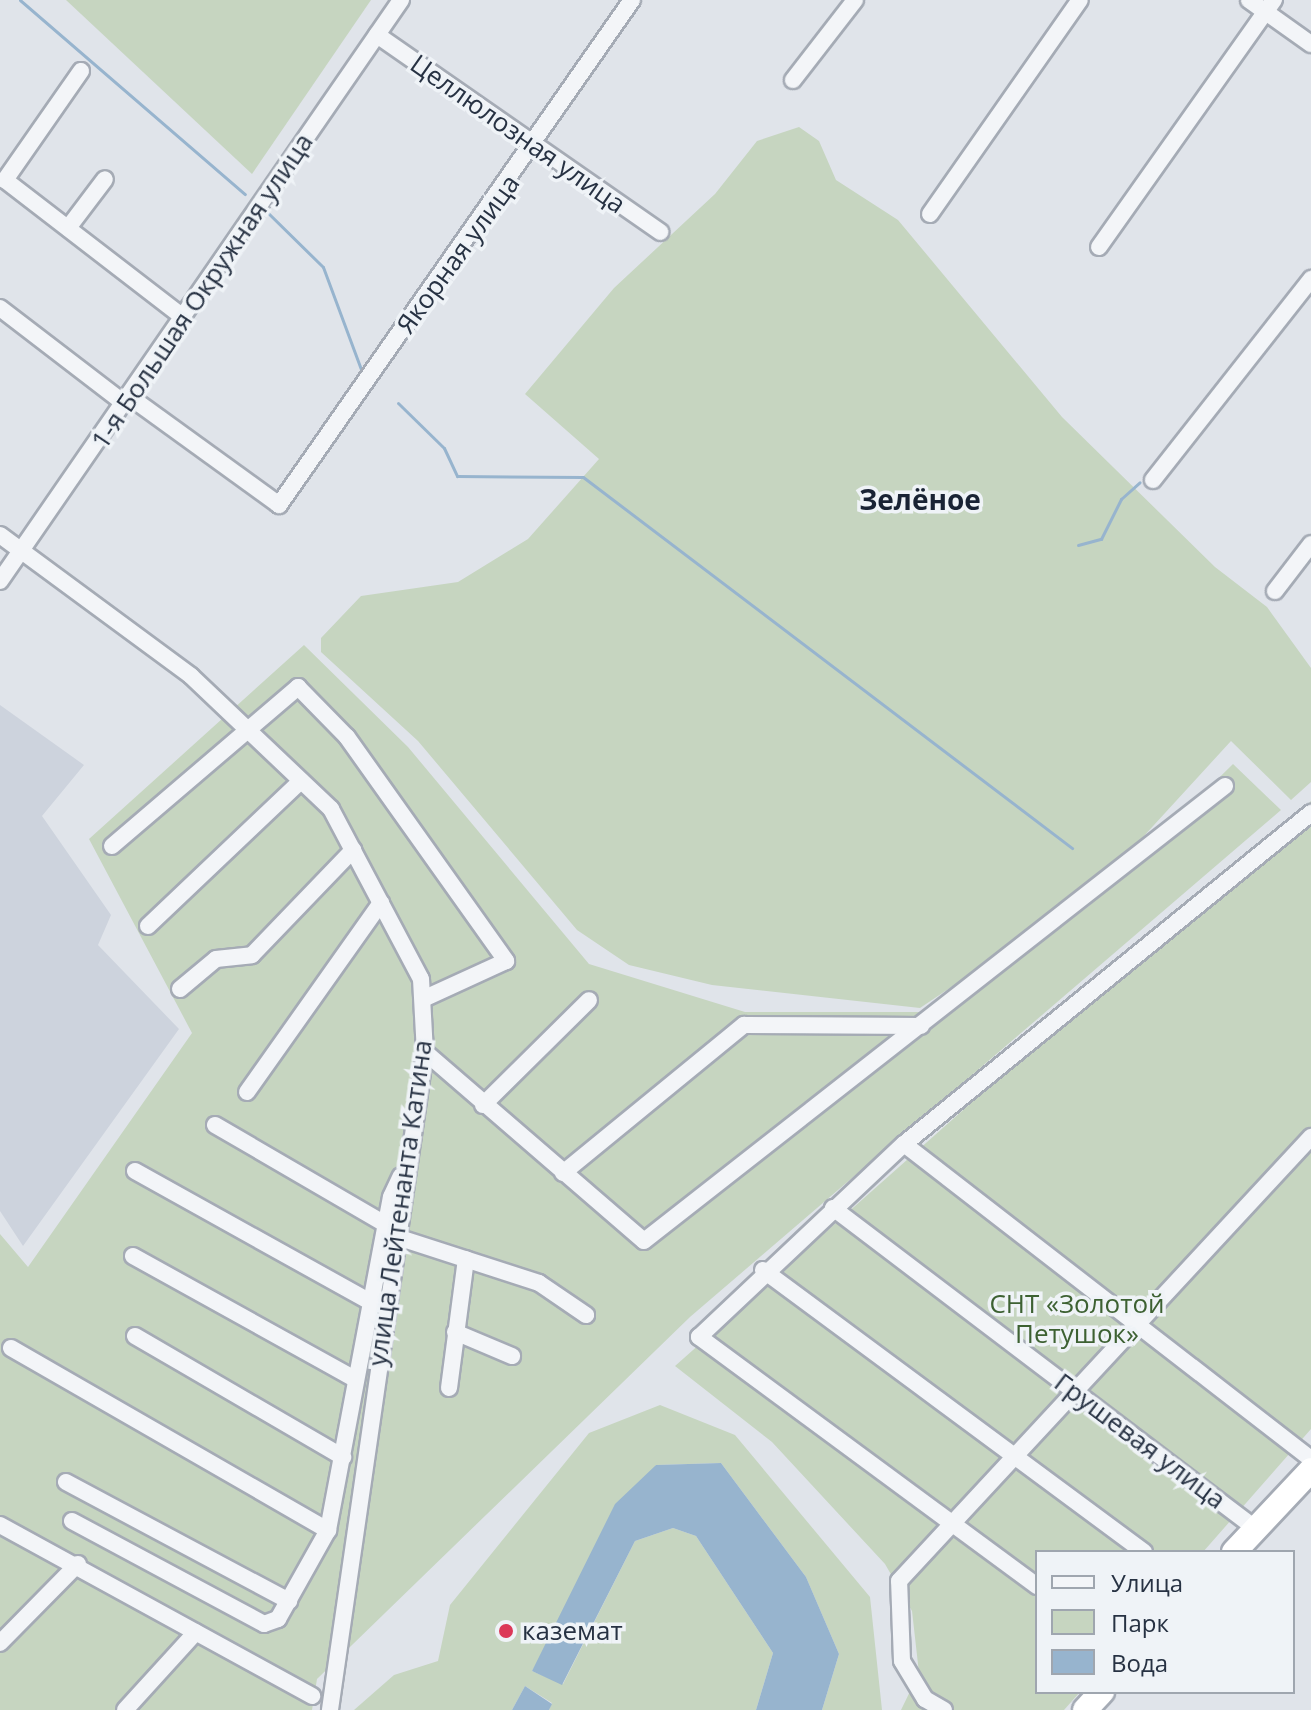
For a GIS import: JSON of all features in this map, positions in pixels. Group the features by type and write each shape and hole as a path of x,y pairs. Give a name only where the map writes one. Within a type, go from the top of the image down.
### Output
{"highway":[{"path":"1236,1550 1311,1470"},
{"path":"1085,1710 1100,1694"}],"street":[{"name":"1-я Большая Окружная улица","path":"0,581 128,401 401,0"},
{"name":"Якорная улица","path":"128,401 279,505 533,150 632,0"},
{"path":"793,80 855,0"},
{"path":"930,214 1080,0"},
{"path":"1249,0 1269,6 1311,44"},
{"path":"1099,247 1269,6"},
{"name":"Целлюлозная улица","path":"377,35 533,150 660,232"},
{"path":"81,71 5,180 184,318"},
{"path":"68,228 105,179"},
{"path":"1153,480 1311,279"},
{"path":"0,308 128,401"},
{"name":"улица Лейтенанта Катина","path":"0,535 191,676 331,809 421,979 425,1052 409,1161 391,1230 331,1707"},
{"path":"1275,591 1311,544"},
{"path":"112,846 246,728 298,687 347,737 506,961 423,999"},
{"path":"148,926 301,781"},
{"path":"425,1052 644,1241 1225,786"},
{"path":"1035,1585 699,1337 763,1270 904,1144 1311,813"},
{"path":"180,989 216,959 252,955 353,850"},
{"path":"247,1092 381,903"},
{"path":"483,1105 589,1000"},
{"path":"563,1173 744,1025 921,1026"},
{"path":"215,1125 391,1230 539,1283 586,1315"},
{"path":"944,1710 925,1699 902,1661 896,1609 899,1581 1311,1137"},
{"path":"904,1144 1311,1459"},
{"path":"135,1171 370,1302"},
{"name":"Грушевая улица","path":"833,1208 1256,1529"},
{"path":"72,1521 264,1624 272,1624 289,1601 328,1530 370,1302 391,1230"},
{"path":"133,1256 355,1379"},
{"path":"449,1388 466,1259"},
{"path":"763,1270 1141,1550"},
{"path":"455,1332 512,1356"},
{"path":"135,1336 343,1457"},
{"path":"11,1348 328,1530"},
{"path":"66,1482 289,1601"},
{"path":"0,1525 78,1564 196,1632 309,1703 331,1707"},
{"path":"0,1643 78,1564"},
{"path":"125,1710 196,1632"}],"shaded area":[{"path":"0,705 84,765 42,816 111,915 98,945 179,1029 23,1246 0,1211"}],"green space":[{"path":"66,0 371,0 252,174"},
{"path":"799,127 819,141 836,180 898,220 1062,417 1215,567 1267,607 1311,668 1311,782 1291,800 1231,741 1132,849 1020,941 920,1008 712,985 629,965 577,930 418,741 321,652 321,638 361,596 458,582 528,539 599,459 525,394 614,288 715,194 757,141"},
{"path":"304,645 408,747 589,964 745,1012 943,1012 1089,906 1233,764 1281,810 690,1317 317,1679 312,1710 0,1710 0,1234 28,1267 192,1033 89,839"},
{"name":"СНТ «Золотой Петушок»","path":"1311,801 1311,1429 1205,1550 1035,1550 1035,1694 1078,1694 1064,1710 901,1710 919,1673 912,1611 885,1564 772,1442 675,1366"},
{"path":"660,1405 735,1435 870,1597 882,1710 822,1710 839,1654 806,1577 721,1463 656,1465 532,1671 563,1684 635,1541 673,1528 696,1536 773,1653 756,1710 549,1710 552,1703 525,1686 512,1710 354,1710 394,1675 438,1661 450,1605 589,1433"}],"water":[{"path":"721,1463 806,1577 839,1654 822,1710 756,1710 773,1653 696,1536 673,1528 635,1541 562,1685 532,1671 615,1504 656,1465"},
{"path":"525,1686 552,1704 549,1710 512,1710"}],"waterway":[{"path":"20,0 245,194"},
{"path":"265,210 323,267 361,369"},
{"path":"398,403 444,448 457,476 583,477 1072,848"},
{"path":"1078,545 1101,539 1121,499 1140,482"}],"place":[{"name":"каземат","path":"506,1631"}],"district":[{"name":"Зелёное","path":"920,499"}]}
